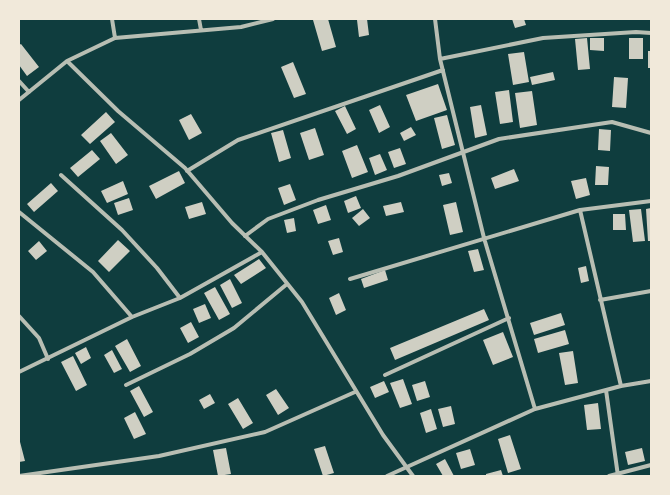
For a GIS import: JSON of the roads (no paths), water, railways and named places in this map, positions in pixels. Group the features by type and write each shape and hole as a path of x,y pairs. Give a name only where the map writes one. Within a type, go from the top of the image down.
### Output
{"street":[{"path":"112,19 115,38"},
{"path":"199,19 200,30"},
{"path":"19,100 67,61 115,38 241,27 273,19"},
{"path":"434,19 440,59 484,238 535,408"},
{"path":"440,59 543,38 636,32 651,33"},
{"path":"67,61 118,111 187,170 232,223 262,252 302,302 382,435 413,476"},
{"path":"187,170 238,140 443,70"},
{"path":"19,81 29,92"},
{"path":"245,236 268,219 318,200 398,176 506,137 612,122 651,133"},
{"path":"61,175 122,230 157,268 180,298"},
{"path":"350,279 580,210 651,201"},
{"path":"580,210 621,386"},
{"path":"19,212 93,272 132,317"},
{"path":"19,372 132,317 180,298 262,252"},
{"path":"126,385 190,354 234,328 287,284"},
{"path":"600,300 651,291"},
{"path":"19,316 39,338 48,359"},
{"path":"385,374 509,318"},
{"path":"387,476 535,408 621,386 651,381"},
{"path":"606,390 617,474"},
{"path":"19,476 159,456 265,432 355,392"},
{"path":"609,476 651,465"}]}
